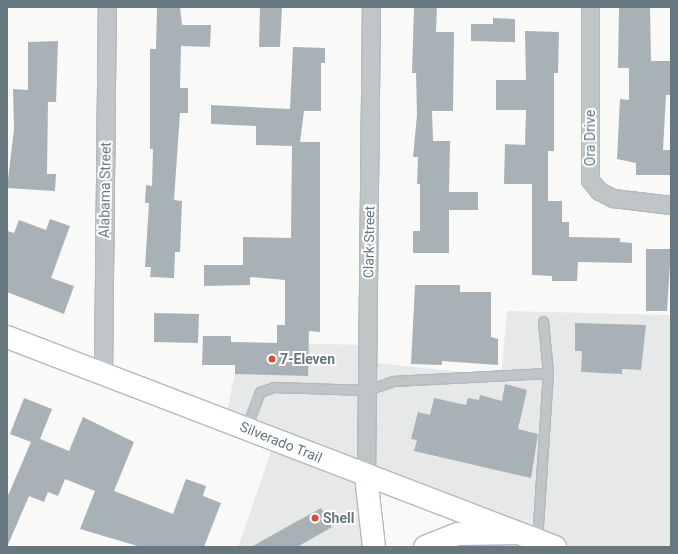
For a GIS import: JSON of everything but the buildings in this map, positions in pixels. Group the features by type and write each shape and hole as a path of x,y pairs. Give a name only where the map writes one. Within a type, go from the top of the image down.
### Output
{"main road":[{"name":"Silverado Trail","path":"7,337 102,372 366,476 546,544"},
{"path":"366,476 374,547"},
{"path":"425,547 458,534 516,533"}],"street":[{"name":"Alabama Street","path":"102,372 107,7"},
{"name":"Clark Street","path":"366,476 371,7"},
{"name":"Ora Drive","path":"590,7 590,180 599,191 613,198 671,205"}],"lane":[{"path":"542,321 548,373 546,544"},
{"path":"246,428 260,392 274,387 367,390 394,381 548,373"}],"shaded area":[{"path":"507,311 671,315 671,547 425,547 515,533 366,476 374,547 238,547 275,440 225,419 235,374 235,342 367,345 368,362 501,376"}],"place":[{"name":"7-Eleven","path":"272,359"},
{"name":"Shell","path":"315,518"}]}
